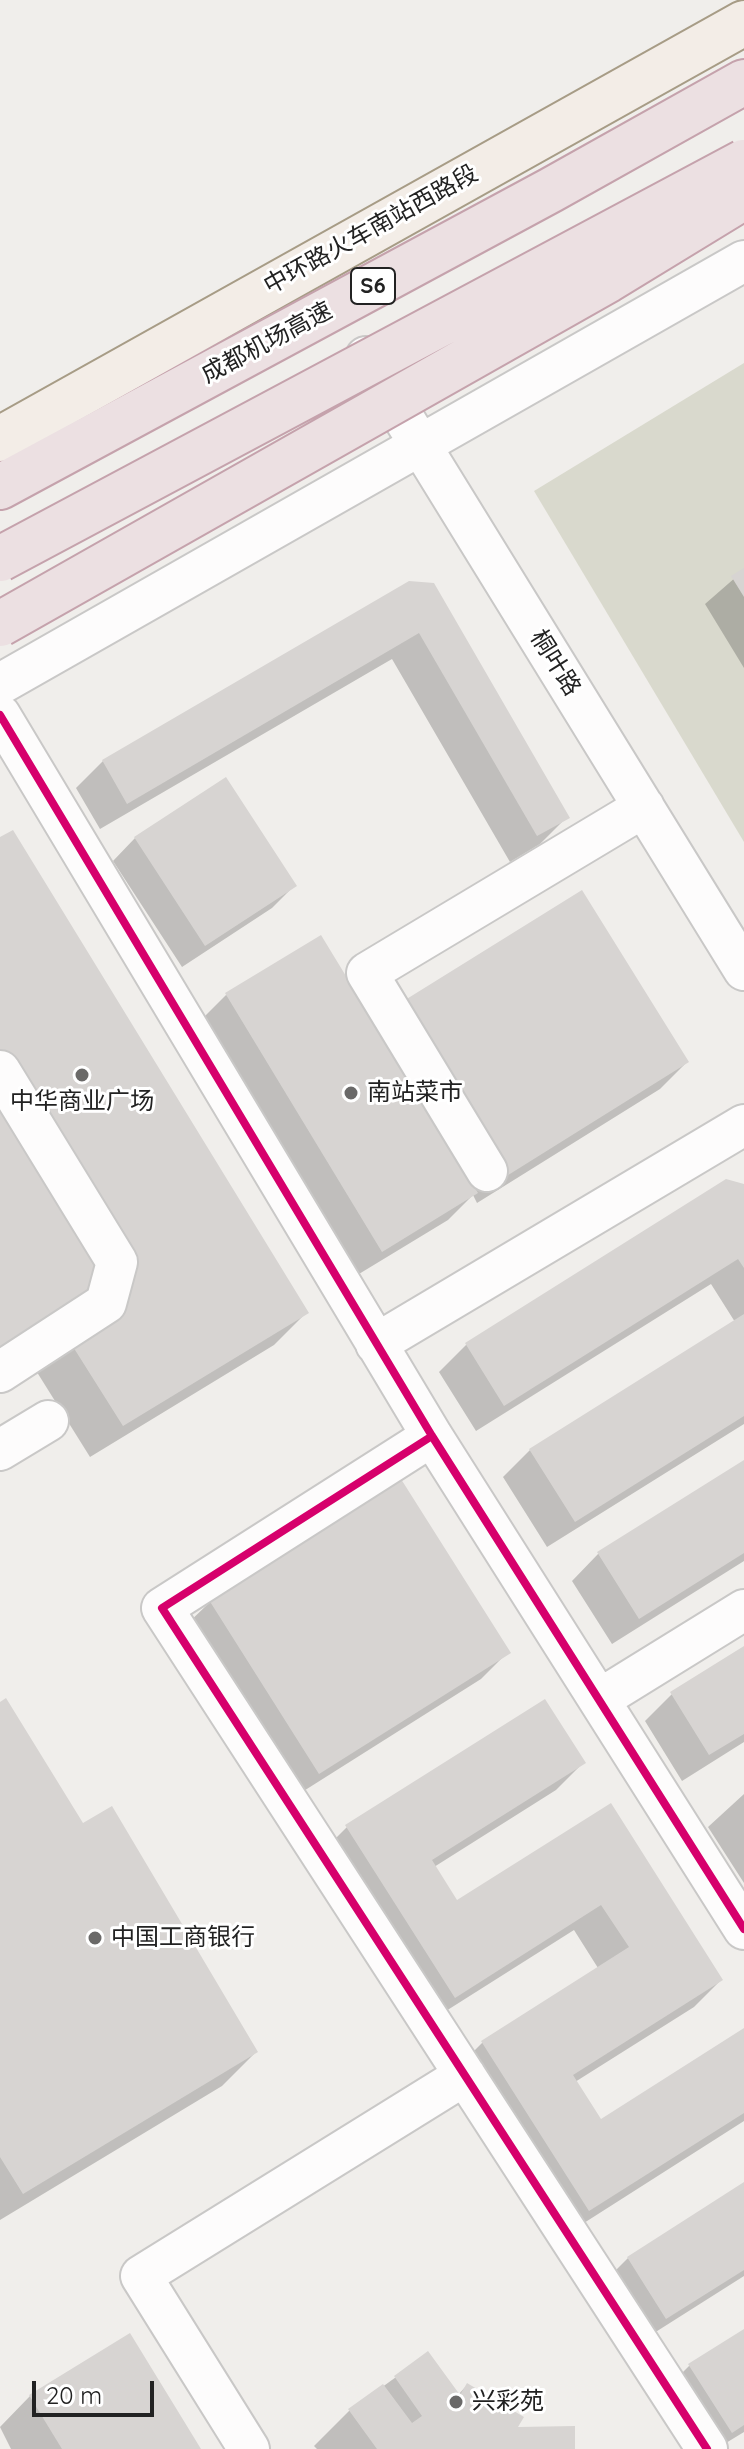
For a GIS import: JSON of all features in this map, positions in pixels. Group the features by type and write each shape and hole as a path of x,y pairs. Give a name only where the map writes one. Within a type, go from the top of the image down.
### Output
{"highway":[{"name":"成都机场高速","path":"0,487 551,190 744,82"},
{"path":"0,558 744,162"},
{"path":"0,624 608,280 744,197"}],"main road":[{"name":"中环路火车南站西路段","path":"0,439 744,23"},
{"path":"0,558 744,146"}],"street":[{"path":"0,684 744,261"},
{"name":"桐叶路","path":"366,357 744,970"},
{"path":"0,715 432,1436 744,1929"},
{"path":"487,1171 367,973 644,807"},
{"path":"0,1071 117,1262 106,1303 65,1333 0,1372"},
{"path":"376,1344 744,1125"},
{"path":"0,1450 48,1421"},
{"path":"432,1436 162,1608 707,2449"},
{"path":"600,1699 744,1610"},
{"path":"249,2449 141,2276 465,2075"}],"shaded area":[{"path":"744,363 744,842 534,491"}],"building":[{"path":"744,568 744,597 731,576"},
{"path":"409,581 434,583 570,818 537,836 419,633 127,804 102,760"},
{"path":"226,777 297,886 205,946 134,837"},
{"name":"中华商业广场","path":"13,830 309,1313 123,1426 53,1315 0,1347 0,837"},
{"path":"582,890 689,1062 505,1177 397,1005"},
{"name":"南站菜市","path":"321,935 478,1193 382,1252 225,993"},
{"path":"726,1179 744,1184 744,1268 738,1259 504,1406 465,1343"},
{"path":"744,1314 744,1416 575,1522 529,1449"},
{"path":"744,1460 744,1553 639,1619 597,1552"},
{"path":"401,1479 511,1653 319,1774 209,1600"},
{"path":"744,1646 744,1734 709,1755 670,1692"},
{"name":"中国工商银行","path":"6,1698 83,1823 112,1806 258,2052 23,2194 0,2157 0,1702"},
{"path":"545,1699 586,1763 432,1860 457,1900 611,1803 723,1980 573,2075 601,2119 744,2028 744,2113 589,2211 481,2041 629,1947 601,1905 455,1998 345,1825"},
{"path":"744,2182 744,2270 666,2319 627,2257"},
{"path":"744,2329 744,2425 732,2433 688,2364"},
{"path":"130,2333 201,2449 62,2449 29,2395"},
{"name":"兴彩苑","path":"428,2351 460,2395 467,2383 524,2417 518,2427 575,2426 575,2449 377,2449 348,2409 383,2384 412,2423 422,2416 394,2376"}],"cycle path":[{"path":"0,715 432,1436 744,1929"},
{"path":"432,1436 162,1608 707,2449"}],"place":[{"name":"中华商业广场","path":"82,1075"},
{"name":"南站菜市","path":"351,1093"},
{"name":"中国工商银行","path":"95,1938"},
{"name":"兴彩苑","path":"456,2402"}]}
